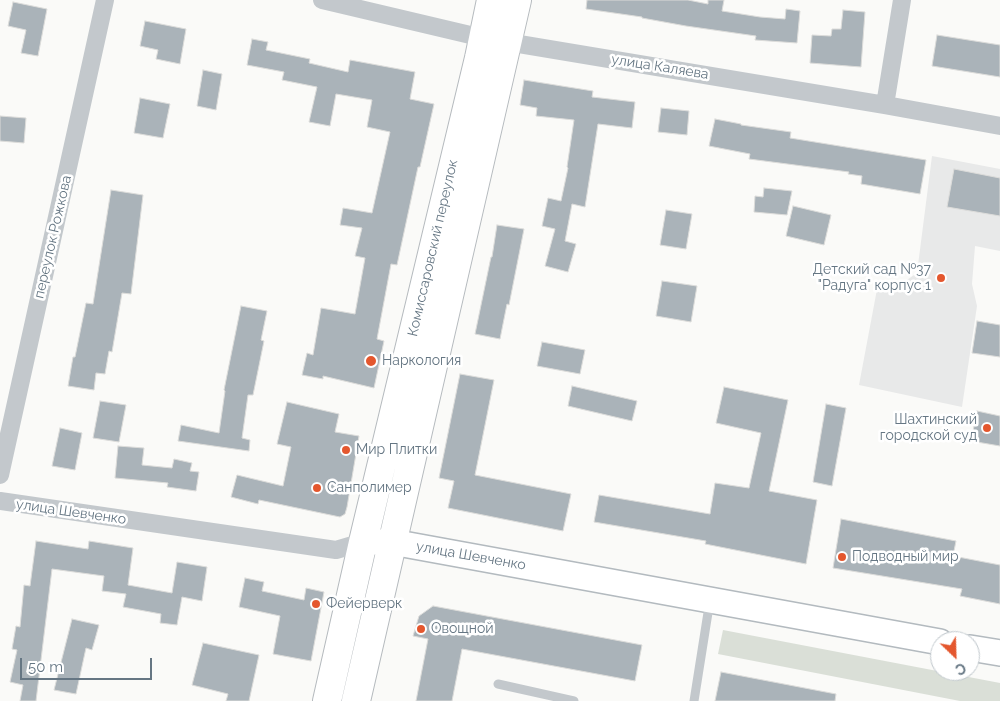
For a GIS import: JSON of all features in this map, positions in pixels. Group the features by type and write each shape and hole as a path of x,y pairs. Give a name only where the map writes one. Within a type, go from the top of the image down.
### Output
{"main road":[{"name":"Комиссаровский переулок","path":"356,701 392,542 496,40 492,0"},
{"name":"Комиссаровский переулок","path":"327,701 363,542 496,40 517,0"},
{"name":"улица Шевченко","path":"363,542 392,542 930,640"},
{"path":"980,650 1000,654"}],"street":[{"name":"переулок Рожкова","path":"0,475 106,0"},
{"name":"улица Каляева","path":"322,0 496,40 885,104 1000,126"},
{"path":"885,104 902,0"},
{"name":"улица Шевченко","path":"0,501 336,550 363,542"}],"lane":[{"path":"694,701 710,600"},
{"path":"498,684 574,701"}],"shaded area":[{"name":"Детский сад №37 \"Радуга\" корпус 1","path":"932,156 1000,169 1000,251 975,246 972,284 977,306 962,407 859,385 878,284 898,286 917,273"},
{"path":"723,630 930,670 930,681 980,681 980,679 1000,683 1000,701 960,701 718,654"}],"building":[{"path":"587,0 688,0 708,4 708,0 724,0 722,11 785,19 786,9 800,11 797,43 755,40 756,36 586,9"},
{"path":"13,2 47,9 38,56 21,53 26,30 8,26"},
{"path":"843,10 865,12 861,67 810,63 812,35 831,36 832,29 841,29"},
{"path":"145,21 186,29 180,64 156,59 158,50 140,46"},
{"path":"937,35 1000,45 1000,77 932,66"},
{"path":"252,39 268,42 266,50 310,59 309,63 348,72 350,60 415,72 410,99 434,104 397,265 391,264 377,339 384,341 374,388 323,376 323,379 302,375 307,353 313,355 321,308 355,314 365,258 355,256 362,228 340,225 343,208 372,213 390,132 367,127 372,100 336,94 330,126 309,122 317,87 282,80 284,72 247,65"},
{"path":"203,70 222,74 216,110 197,106"},
{"path":"524,80 593,91 592,97 635,102 632,128 598,124 585,207 572,204 565,241 576,244 568,272 545,266 555,229 542,226 548,198 561,201 568,168 574,120 536,116 537,108 520,105"},
{"path":"140,98 170,104 163,138 134,133"},
{"path":"661,108 689,111 687,135 658,132"},
{"path":"0,116 26,118 24,143 0,141"},
{"path":"715,119 741,125 791,132 790,138 926,160 920,194 861,184 862,176 848,174 849,172 749,159 750,154 709,146"},
{"path":"954,169 1000,178 1000,216 947,207"},
{"path":"764,188 792,191 787,215 754,212 755,196 763,197"},
{"path":"111,190 143,195 131,294 122,293 112,352 109,351 105,374 96,373 94,390 68,386 86,303 93,304"},
{"path":"793,206 831,215 824,245 786,236"},
{"path":"666,210 692,214 686,249 660,245"},
{"path":"497,225 524,229 509,305 507,304 500,339 475,334"},
{"path":"662,281 697,286 691,322 656,316"},
{"path":"241,306 267,311 261,340 264,341 253,395 248,395 242,438 250,440 249,451 178,441 181,425 219,433 224,390"},
{"path":"977,321 1000,325 1000,357 972,353"},
{"path":"542,342 585,350 580,374 537,366"},
{"path":"460,374 494,380 475,475 571,494 563,531 448,508 454,481 439,478"},
{"path":"572,386 637,401 632,421 568,406"},
{"path":"724,387 788,400 769,491 817,500 806,564 705,544 706,541 594,522 599,495 710,514 715,483 749,488 761,433 716,423"},
{"path":"100,401 126,405 119,442 93,438"},
{"path":"287,402 339,414 335,432 359,436 347,507 345,514 340,517 259,500 258,504 231,497 237,475 283,486 291,447 277,444"},
{"path":"826,404 846,408 832,486 813,482"},
{"name":"Шахтинский городской суд","path":"977,411 1000,416 1000,446 971,441"},
{"path":"60,428 82,433 75,470 52,466"},
{"path":"118,446 144,448 142,465 172,468 174,459 192,463 190,471 199,472 196,491 167,487 168,483 115,478"},
{"path":"841,519 956,541 953,556 1000,565 1000,604 960,596 962,589 833,568"},
{"path":"36,541 88,549 89,541 133,548 128,585 172,593 177,562 207,567 202,601 182,597 177,625 160,623 161,614 123,607 126,594 102,591 104,576 52,569 36,701 20,701 23,685 10,682 17,650 12,649 16,626 20,627 24,585 30,586"},
{"path":"245,578 264,582 262,591 304,600 306,588 324,592 311,661 273,654 280,616 239,607"},
{"path":"433,606 642,645 635,681 462,649 452,701 416,701 428,639 413,636 419,616"},
{"path":"72,619 99,625 92,650 86,648 76,694 54,690"},
{"path":"203,643 259,655 249,701 226,701 228,694 192,685"},
{"path":"721,672 836,694 835,701 715,701"}],"place":[{"name":"Детский сад №37 \"Радуга\" корпус 1","path":"941,278"},
{"name":"Наркология","path":"371,361"},
{"name":"Шахтинский городской суд","path":"987,428"},
{"name":"Мир Плитки","path":"346,450"},
{"name":"Санполимер","path":"317,488"},
{"name":"Подводный мир","path":"842,557"},
{"name":"Фейерверк","path":"316,604"},
{"name":"Овощной","path":"421,629"}]}
